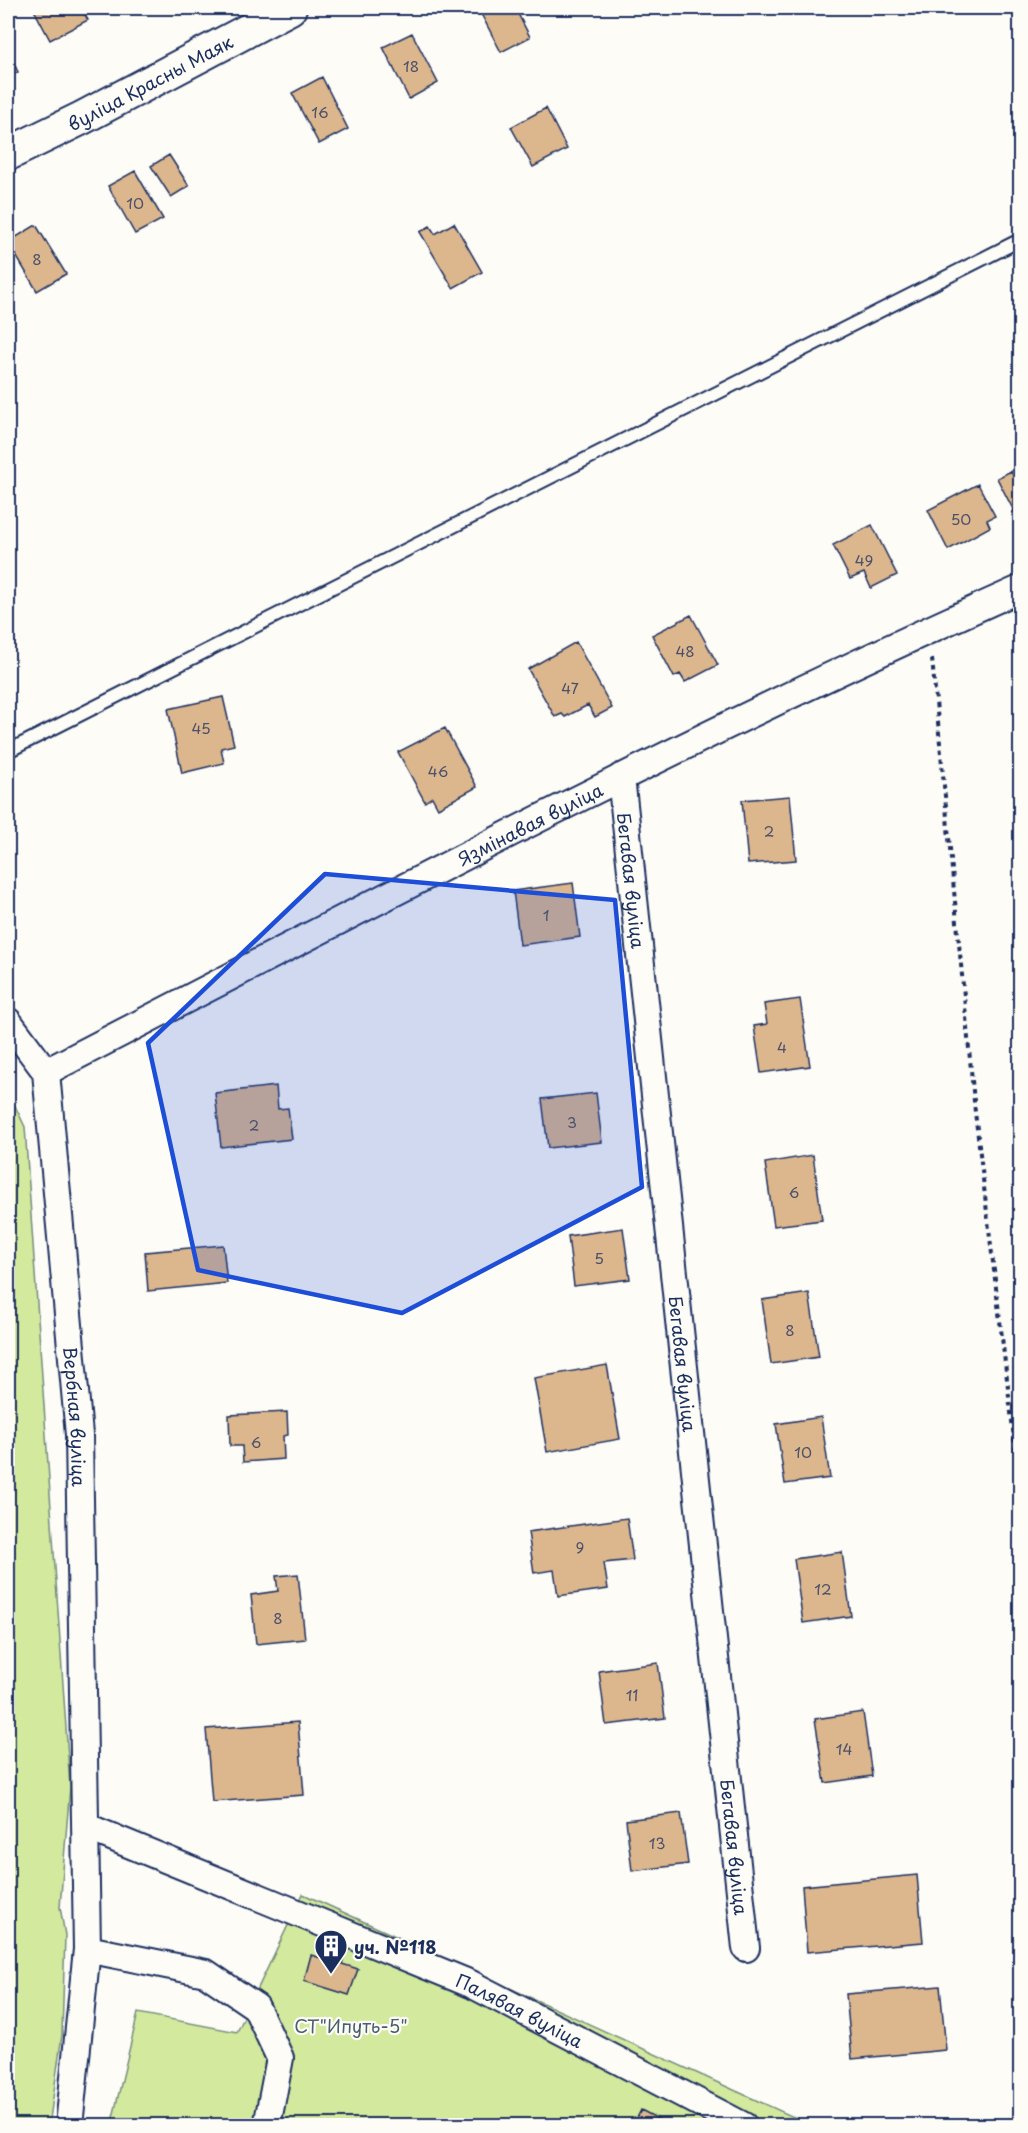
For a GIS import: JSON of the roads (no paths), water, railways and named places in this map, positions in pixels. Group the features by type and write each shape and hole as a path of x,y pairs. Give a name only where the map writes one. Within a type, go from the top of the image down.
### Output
{"street":[{"name":"вуліца Красны Маяк","path":"8,154 82,118 290,8"},
{"name":"Язмінавая вуліца","path":"46,1072 621,777 929,629 1020,589"},
{"name":"Бегавая вуліца","path":"621,777 746,1948"},
{"path":"8,1021 46,1072"},
{"name":"Вербная вуліца","path":"46,1072 79,1435 87,1827 87,1949 69,2126"},
{"name":"Палявая вуліца","path":"87,1827 471,1984 744,2126"},
{"path":"87,1949 206,1973 256,2007 280,2058 267,2126"}],"lane":[{"path":"8,751 1020,240"}],"place":[{"name":"уч. №118","path":"331,1975"}],"park label":[{"name":"СТ\"Ипуть-5\"","path":"351,2025"}]}
